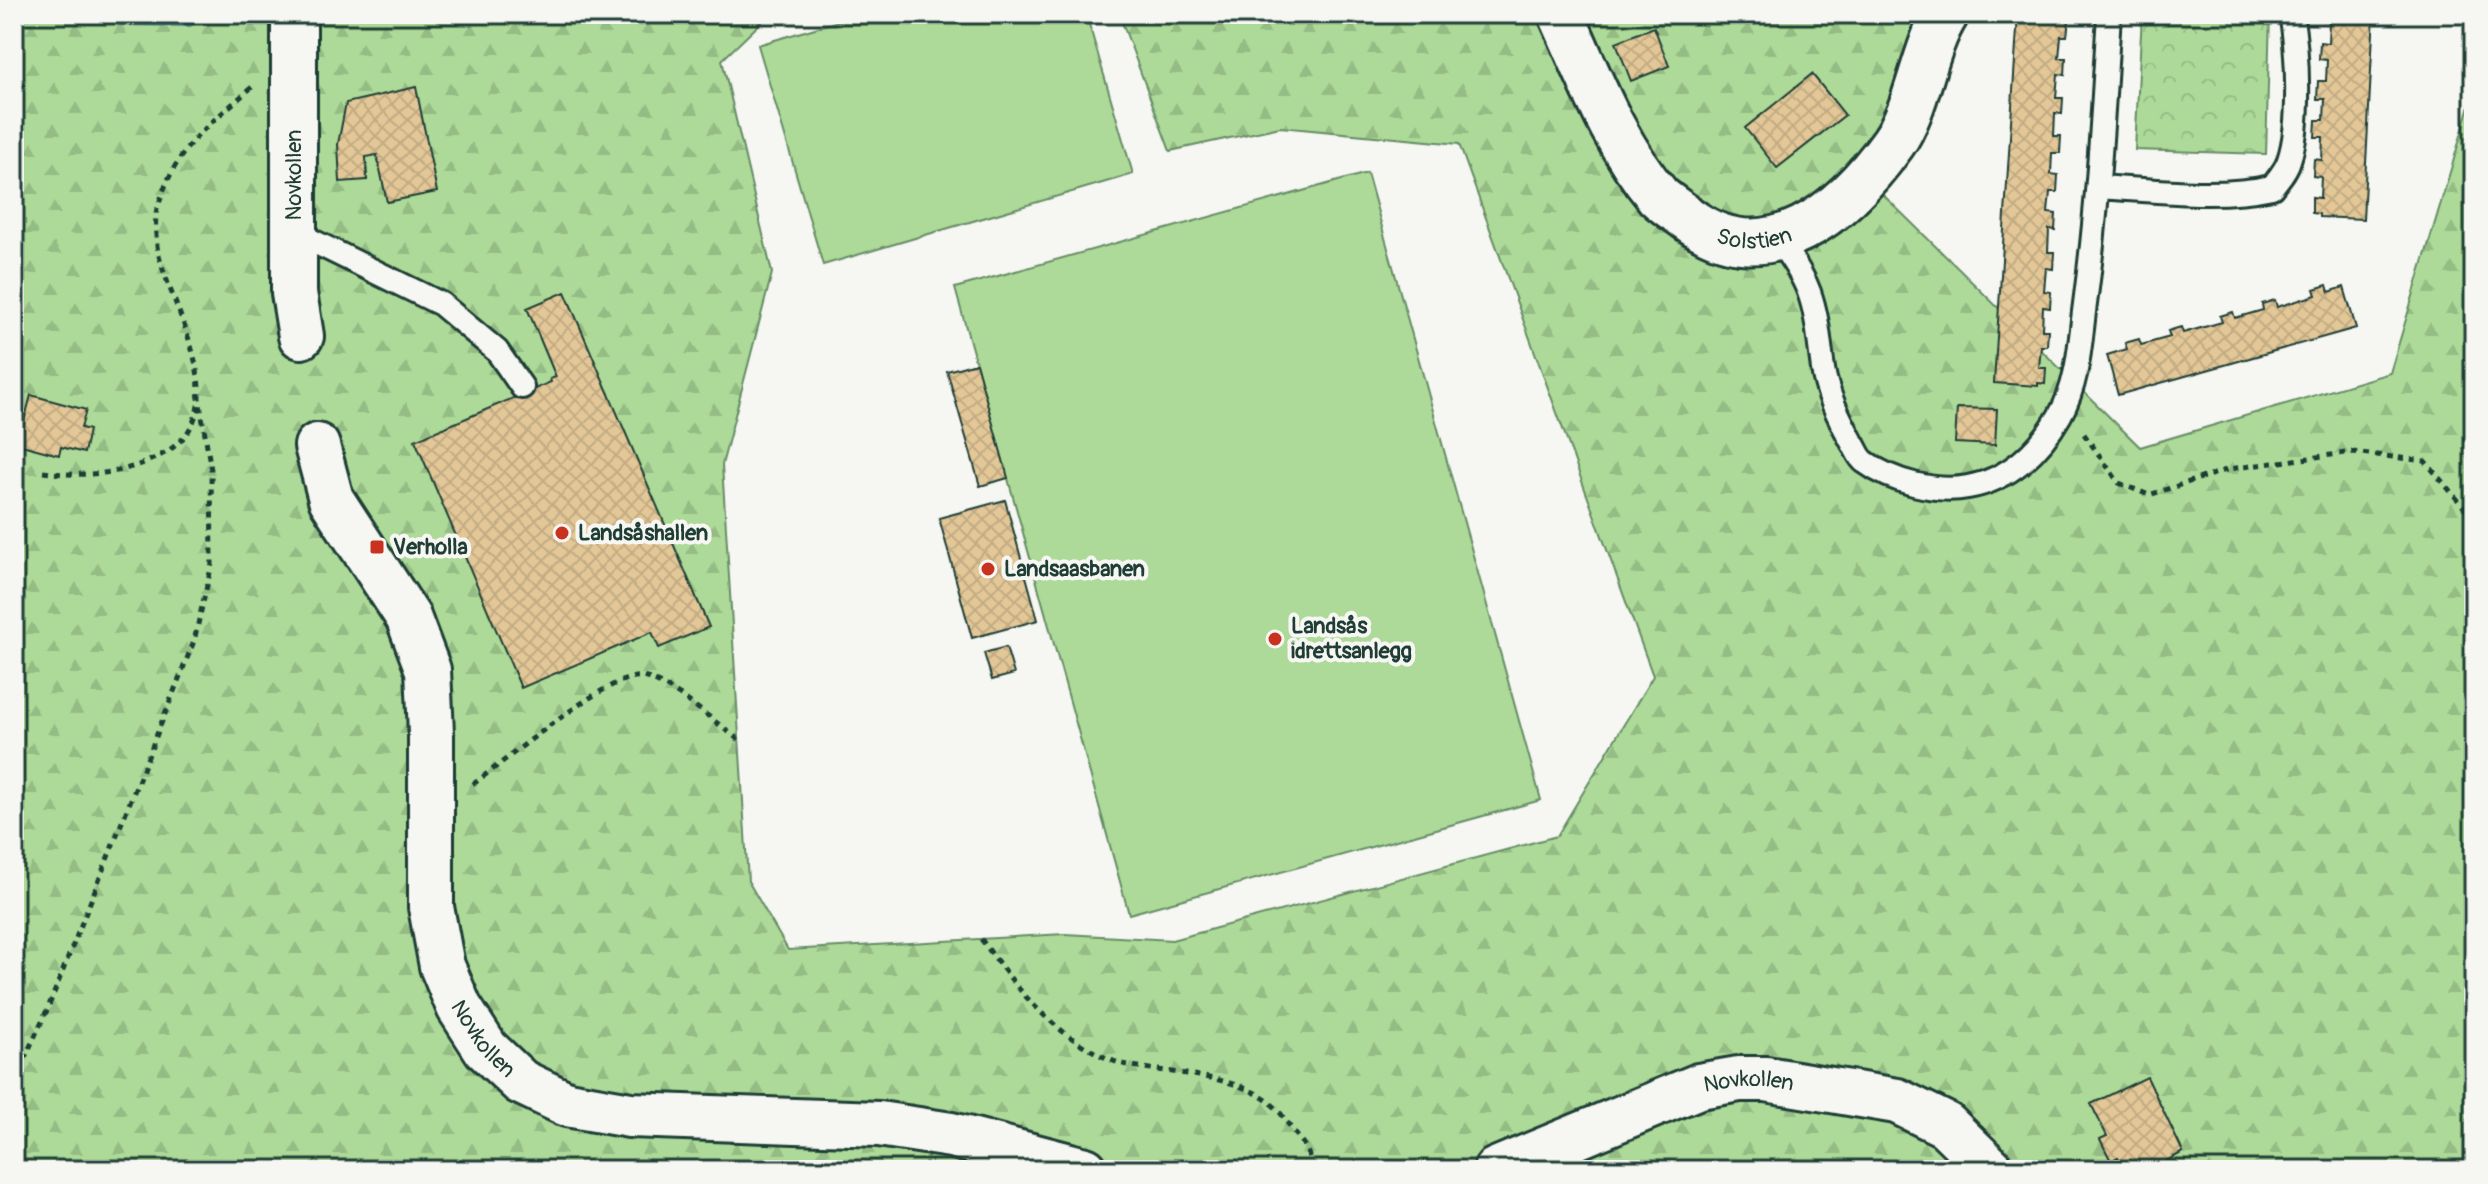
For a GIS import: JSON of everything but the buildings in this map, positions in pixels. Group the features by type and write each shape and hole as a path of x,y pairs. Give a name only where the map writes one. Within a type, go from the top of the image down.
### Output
{"street":[{"name":"Novkollen","path":"294,14 294,293 301,336"},
{"name":"Solstien","path":"1561,14 1610,121 1631,158 1660,198 1701,228 1738,242 1778,240 1802,231 1841,202 1873,170 1896,139 1946,14"},
{"name":"Novkollen","path":"317,446 331,499 408,617 428,670 431,907 442,966 459,1007 486,1049 521,1082 567,1104 630,1115 879,1124 951,1135 1085,1170"},
{"name":"Novkollen","path":"1496,1170 1699,1086 1739,1079 1766,1079 1897,1101 1946,1125 1992,1170"}],"lane":[{"path":"1778,240 1793,259 1808,290 1819,326 1824,372 1837,415 1862,461 1894,477 1931,488 1957,489 1984,485 2011,472 2036,449 2061,414 2077,369 2095,236 2109,14"},
{"path":"2098,187 2208,192 2248,192 2272,187 2289,162 2296,117 2291,14"},
{"path":"294,232 441,304 497,351 522,387"}],"path":[{"path":"14,1081 48,1008 194,641 212,564 211,470 189,336 158,251 156,213 182,152 207,125 267,74 294,58"},
{"path":"43,472 78,477 112,472 150,461 180,445 193,421 198,392"},
{"path":"2061,414 2081,430 2119,483 2149,495 2229,469 2353,452 2425,461 2474,519"},
{"path":"430,810 485,775 592,695 638,676 654,680 739,740"},
{"path":"981,939 1018,989 1047,1020 1082,1045 1116,1062 1219,1080 1249,1090 1275,1107 1305,1146 1311,1163 1309,1170"}],"green space":[{"path":"14,14 775,14 768,16 722,60 772,273 722,465 748,881 788,950 1065,934 1172,940 1557,836 1653,676 1459,144 1280,127 1170,151 1119,14 1920,14 1871,183 2140,447 2390,373 2474,92 2474,1170 14,1170"},
{"path":"862,14 1086,14 1133,174 823,265 758,45"},
{"path":"2142,14 2270,14 2266,154 2135,150"},
{"name":"Landsås idrettsanlegg","path":"1367,173 1541,800 1129,914 955,288"}],"waterway":[{"path":"112,14 122,20 189,21 202,14"}],"place":[{"name":"Landsåshallen","path":"562,533"},
{"name":"Verholla","path":"377,547"},
{"name":"Landsaasbanen","path":"988,569"},
{"name":"Landsås idrettsanlegg","path":"1275,639"}]}
